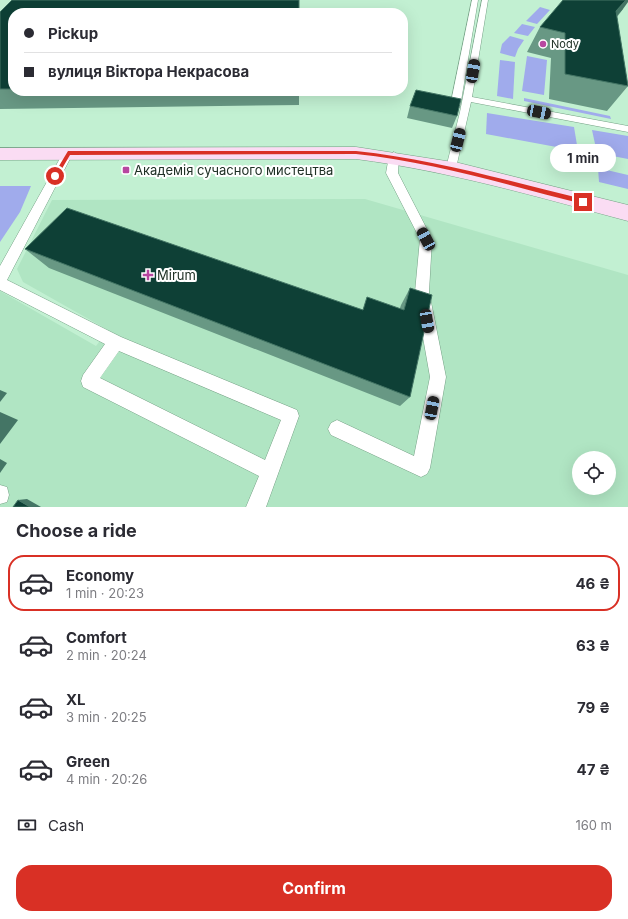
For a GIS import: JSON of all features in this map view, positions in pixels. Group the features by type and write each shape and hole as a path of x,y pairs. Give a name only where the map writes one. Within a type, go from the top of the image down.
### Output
{"main road":[{"path":"0,154 356,153 394,156 451,168 628,213"}],"lane":[{"path":"455,107 476,0"},
{"path":"451,168 468,99 485,0"},
{"path":"468,99 628,129"},
{"path":"0,279 68,153"},
{"path":"336,429 420,468 438,378 422,292 426,239 392,173 394,156"},
{"path":"0,283 116,342 291,416 256,507"},
{"path":"116,342 89,381 269,472"}],"shaded area":[{"path":"540,7 550,10 537,24 526,21"},
{"path":"522,24 535,27 528,36 514,33"},
{"path":"510,36 524,40 515,57 500,53 502,44"},
{"path":"527,56 547,60 544,95 522,91"},
{"path":"500,60 515,62 513,99 497,96"},
{"path":"524,98 610,116 611,119 524,101"},
{"path":"487,113 574,127 578,151 486,134"},
{"path":"592,130 628,136 628,159 597,153"},
{"path":"598,168 628,175 628,189 599,182"},
{"path":"0,186 31,186 20,212 0,242"},
{"path":"365,199 628,275 628,507 0,507 0,291 96,346 108,330 23,282 17,269 52,200"}],"building":[{"path":"12,0 299,0 299,8 8,8 8,89 0,89 0,12"},
{"path":"563,0 626,0 616,11 628,86 565,74 565,33 540,27"},
{"path":"416,90 461,99 457,116 410,106"},
{"path":"67,208 363,310 367,297 404,310 410,288 432,295 410,397 25,249"},
{"path":"18,500 30,507 13,507"}],"place":[{"name":"Nody","path":"543,44"},
{"name":"Академія сучасного мистецтва","path":"126,170"},
{"name":"Mirum","path":"148,275"}],"route":[{"path":"55,176 68,153 356,153 394,156 435,164 583,202"}]}
